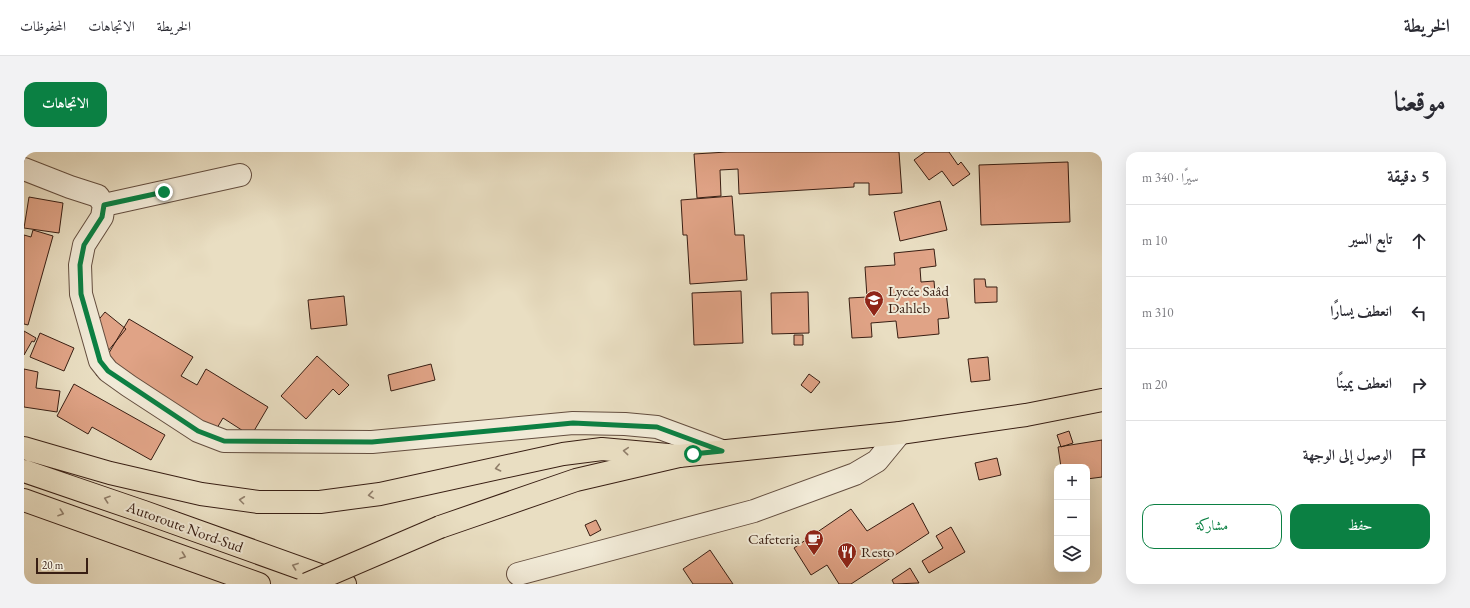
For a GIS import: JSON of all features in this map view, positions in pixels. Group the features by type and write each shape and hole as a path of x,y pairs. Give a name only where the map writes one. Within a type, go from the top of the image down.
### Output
{"main road":[{"path":"307,584 440,527 576,480 679,456 900,433 1026,415 1102,400"},
{"path":"24,448 110,473 202,494 258,502 320,502 380,494 563,454 602,449 679,456"},
{"name":"Autoroute Nord-Sud","path":"24,471 345,584"},
{"name":"Autoroute Nord-Sud","path":"24,500 259,584"}],"street":[{"path":"24,169 98,196 104,205 102,217 84,245 80,265 81,294 100,361 108,371 198,431 224,441 372,442 573,423 625,424 657,427 722,451"},
{"path":"104,205 240,175"},
{"path":"518,574 754,511 854,474 877,461 900,433"}],"building":[{"path":"727,152 899,152 902,193 869,195 869,183 854,183 854,187 739,194 738,169 720,170 721,196 697,198 694,154"},
{"path":"925,152 949,152 958,165 961,162 970,174 953,186 942,171 929,180 914,160"},
{"path":"1068,162 1070,222 981,225 979,165"},
{"path":"732,196 735,235 744,235 747,280 690,284 687,235 683,235 681,200"},
{"path":"29,197 63,203 59,233 24,228"},
{"path":"940,201 947,230 900,241 894,212"},
{"path":"33,230 53,236 28,325 24,324 24,235 31,237"},
{"path":"934,249 936,266 920,268 921,282 934,281 935,293 946,292 949,318 938,319 939,334 898,338 896,321 871,323 872,337 852,338 849,298 867,297 865,267 895,265 894,253"},
{"path":"974,279 985,279 986,287 997,287 997,302 975,303"},
{"path":"741,291 743,343 694,345 692,293"},
{"path":"808,292 809,333 772,334 771,293"},
{"path":"344,296 347,325 311,329 308,300"},
{"path":"105,312 126,329 108,351 87,334"},
{"path":"129,319 193,357 181,376 197,385 206,369 268,407 251,436 223,418 208,443 96,375"},
{"path":"24,331 36,338 34,342 32,341 24,355"},
{"path":"40,333 74,348 64,371 30,357"},
{"path":"794,335 803,335 803,345 794,345"},
{"path":"317,356 349,385 339,395 333,389 306,419 281,396"},
{"path":"988,357 990,380 971,382 968,359"},
{"path":"431,364 435,380 391,391 388,375"},
{"path":"24,369 38,372 36,388 60,391 57,412 24,407"},
{"path":"809,374 820,382 811,393 801,385"},
{"path":"74,384 165,435 151,460 92,427 88,434 57,416"},
{"path":"1069,431 1073,443 1061,447 1057,435"},
{"path":"1102,440 1102,477 1090,479 1090,464 1061,464 1058,447"},
{"path":"997,458 1001,475 979,480 975,463"},
{"path":"913,503 929,533 851,584 839,584 827,565 811,575 794,548 851,509 867,531"},
{"path":"596,520 601,530 590,536 585,525"},
{"path":"951,527 965,552 929,573 922,561 943,548 936,536"},
{"path":"710,550 733,584 693,584 683,569"},
{"path":"910,568 919,583 894,584 892,580"}],"place":[{"name":"Lycée Saâd Dahleb","path":"874,317"},
{"name":"Cafeteria","path":"814,556"},
{"name":"Resto","path":"847,569"}],"route":[{"path":"164,192 104,205 102,217 84,245 80,265 81,294 100,361 108,371 198,431 224,441 372,442 573,423 625,424 657,427 722,451 693,454"}]}
